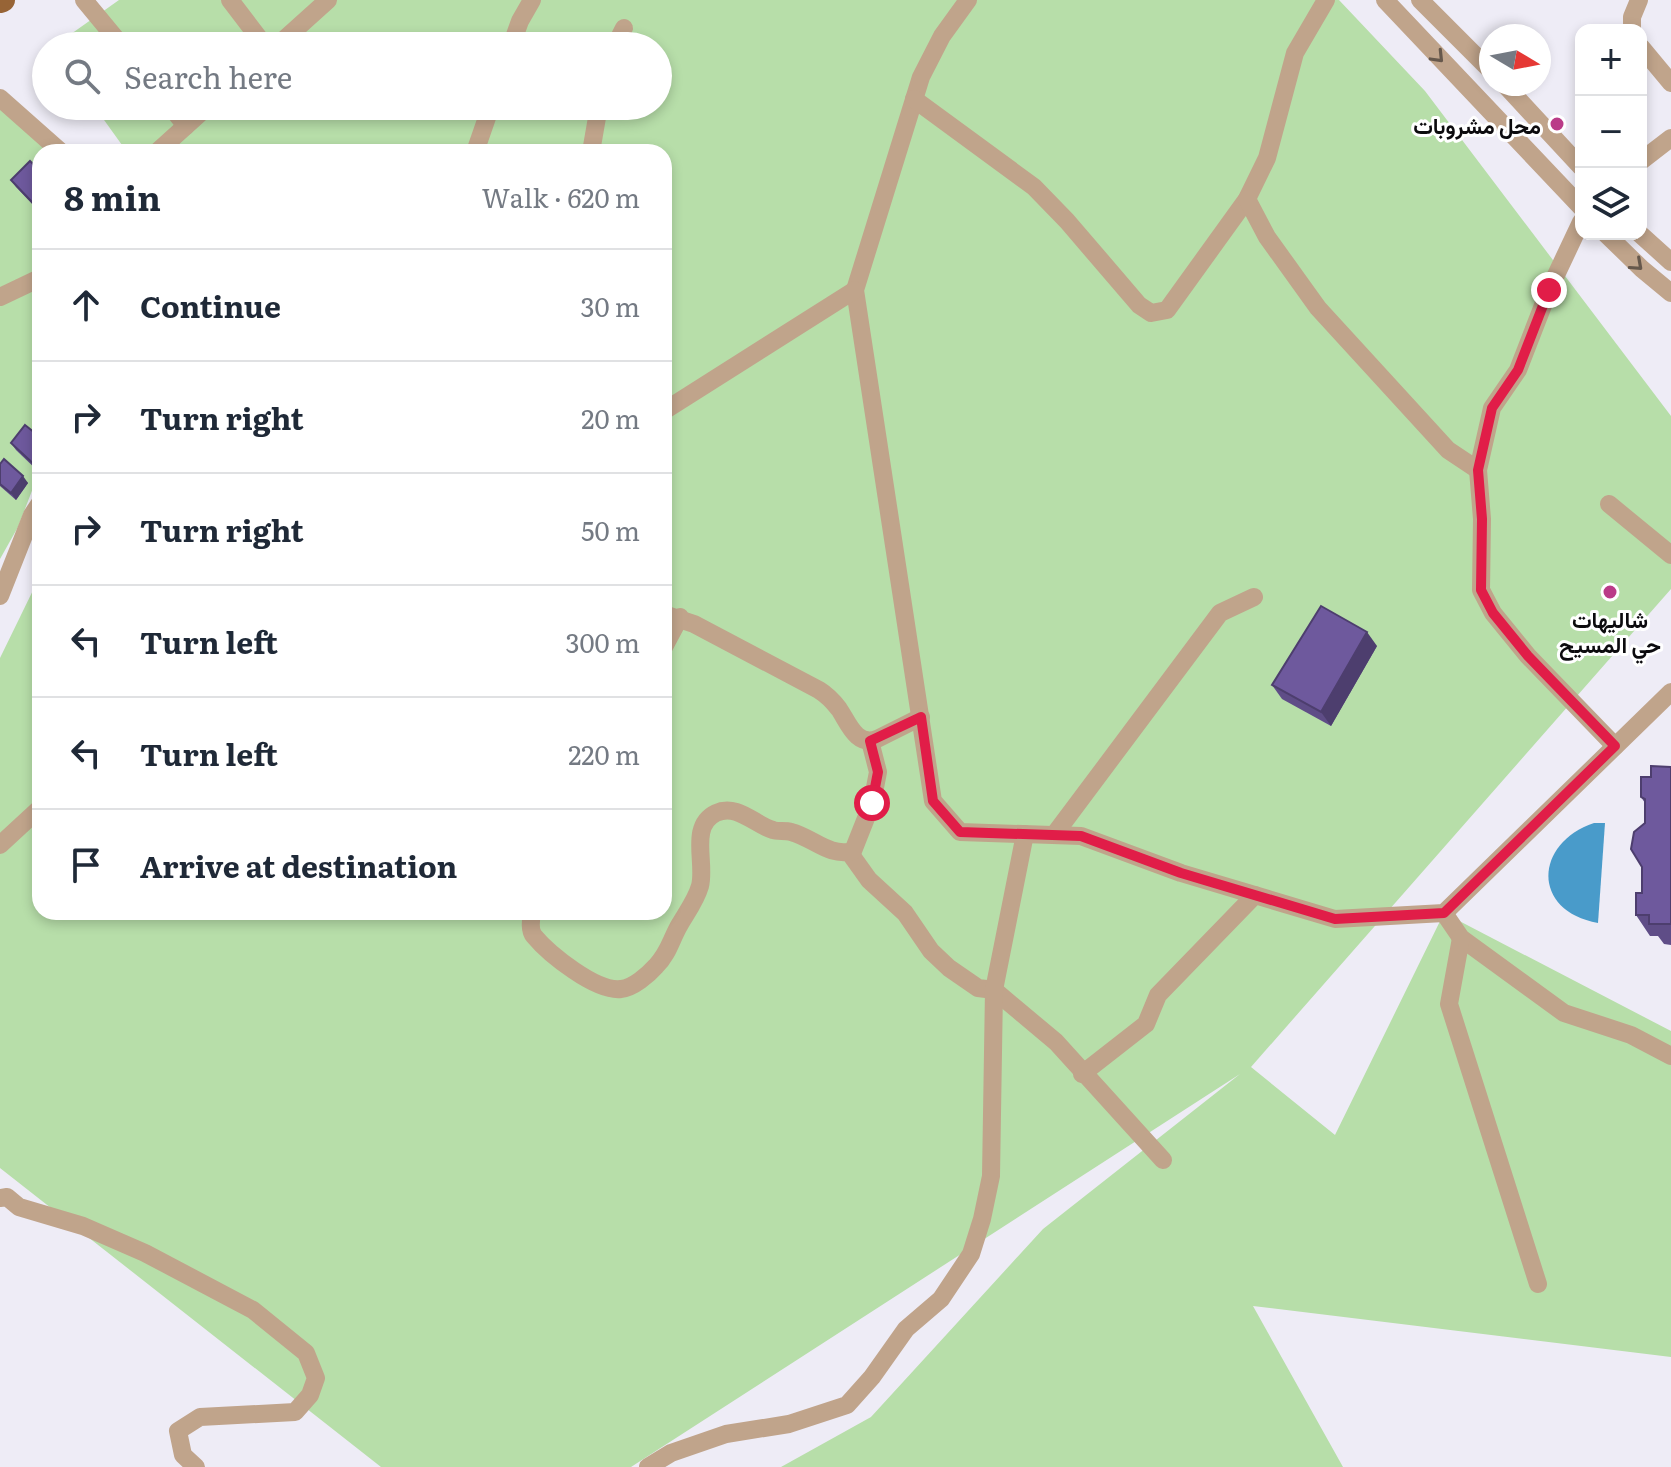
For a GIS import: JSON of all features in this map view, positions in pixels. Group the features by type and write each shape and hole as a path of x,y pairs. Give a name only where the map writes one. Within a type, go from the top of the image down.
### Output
{"street":[{"path":"84,0 110,32"},
{"path":"230,0 254,32"},
{"path":"293,32 328,0"},
{"path":"516,32 532,0"},
{"path":"968,0 931,56 914,99 855,290 933,801 960,832 1081,836 1181,873 1335,919 1444,913 1671,692"},
{"path":"914,99 1034,187 1139,305 1151,313 1167,310 1247,199 1267,158 1295,53 1326,0"},
{"path":"1385,0 1575,201"},
{"path":"1420,0 1479,59"},
{"path":"1632,24 1639,0"},
{"path":"622,32 624,28"},
{"path":"1647,54 1671,83"},
{"path":"1515,96 1575,161"},
{"path":"0,98 52,144"},
{"path":"181,120 186,126"},
{"path":"166,144 193,120"},
{"path":"478,144 486,120"},
{"path":"592,144 597,120"},
{"path":"1647,156 1671,138"},
{"path":"1247,199 1267,237 1318,308 1448,450 1478,470"},
{"path":"1575,234 1518,370 1492,408 1478,470 1482,519 1481,590 1493,613 1528,656 1615,746"},
{"path":"1647,239 1667,252"},
{"path":"1612,240 1671,293"},
{"path":"0,297 32,282"},
{"path":"672,406 855,290"},
{"path":"1609,504 1671,555"},
{"path":"0,596 32,515"},
{"path":"1054,835 1220,613 1254,597"},
{"path":"672,616 819,690 838,708 857,736 870,741 921,717"},
{"path":"533,920 534,936 557,960 607,988 621,989 645,976 669,952 700,886 703,869 700,838 702,828 713,815 727,811 745,815 769,828 792,832 828,850 853,851 872,803 878,772 870,741"},
{"path":"0,845 32,815"},
{"path":"648,1467 671,1453 726,1434 789,1424 847,1405 872,1377 906,1329 941,1299 971,1254 991,1176 994,990 1025,834"},
{"path":"849,852 869,880 905,913 940,959 978,988 994,990 1056,1042 1163,1160"},
{"path":"1082,1074 1146,1024 1158,995 1255,895"},
{"path":"1444,913 1461,938 1564,1013 1631,1035 1671,1056"},
{"path":"1461,938 1449,1004 1538,1284"},
{"path":"0,1198 7,1197 19,1207 83,1226 145,1253 253,1310 306,1353 316,1378 310,1395 295,1412 200,1417 178,1431 183,1455 196,1467"}],"green space":[{"path":"119,0 1339,0 1425,91 1671,416 1671,589 1251,1067 1335,1135 1444,913 1671,1031 1671,1357 1253,1306 1343,1467 781,1467 871,1417 1043,1229 1240,1074 631,1467 381,1467 0,1168 0,658 32,592 32,920 672,920 672,144 121,144 104,120 672,120 672,32 74,32"},
{"path":"0,105 40,144 32,144 32,491 18,527 0,559"}],"water":[{"path":"1594,823 1605,823 1598,923 1576,916 1561,905 1551,891 1548,876 1551,860 1560,845 1574,833"}],"building":[{"path":"30,161 32,163 32,202 11,180"},
{"path":"25,425 32,431 32,462 11,443"},
{"path":"4,459 23,476 11,493 0,484 0,464"},
{"path":"1321,606 1367,632 1321,712 1272,685"},
{"path":"1651,766 1671,767 1671,924 1649,924 1649,915 1636,915 1636,893 1642,893 1642,867 1631,849 1634,832 1645,823 1641,777 1651,777"}],"place":[{"name":"محل مشروبات","path":"1557,124"},
{"name":"شاليهات حي المسيح","path":"1610,592"}],"route":[{"path":"872,803 878,772 870,741 921,717 933,801 960,832 1081,836 1181,873 1335,919 1444,913 1615,746 1528,656 1493,613 1481,590 1482,519 1478,470 1492,408 1518,370 1549,290"}]}
